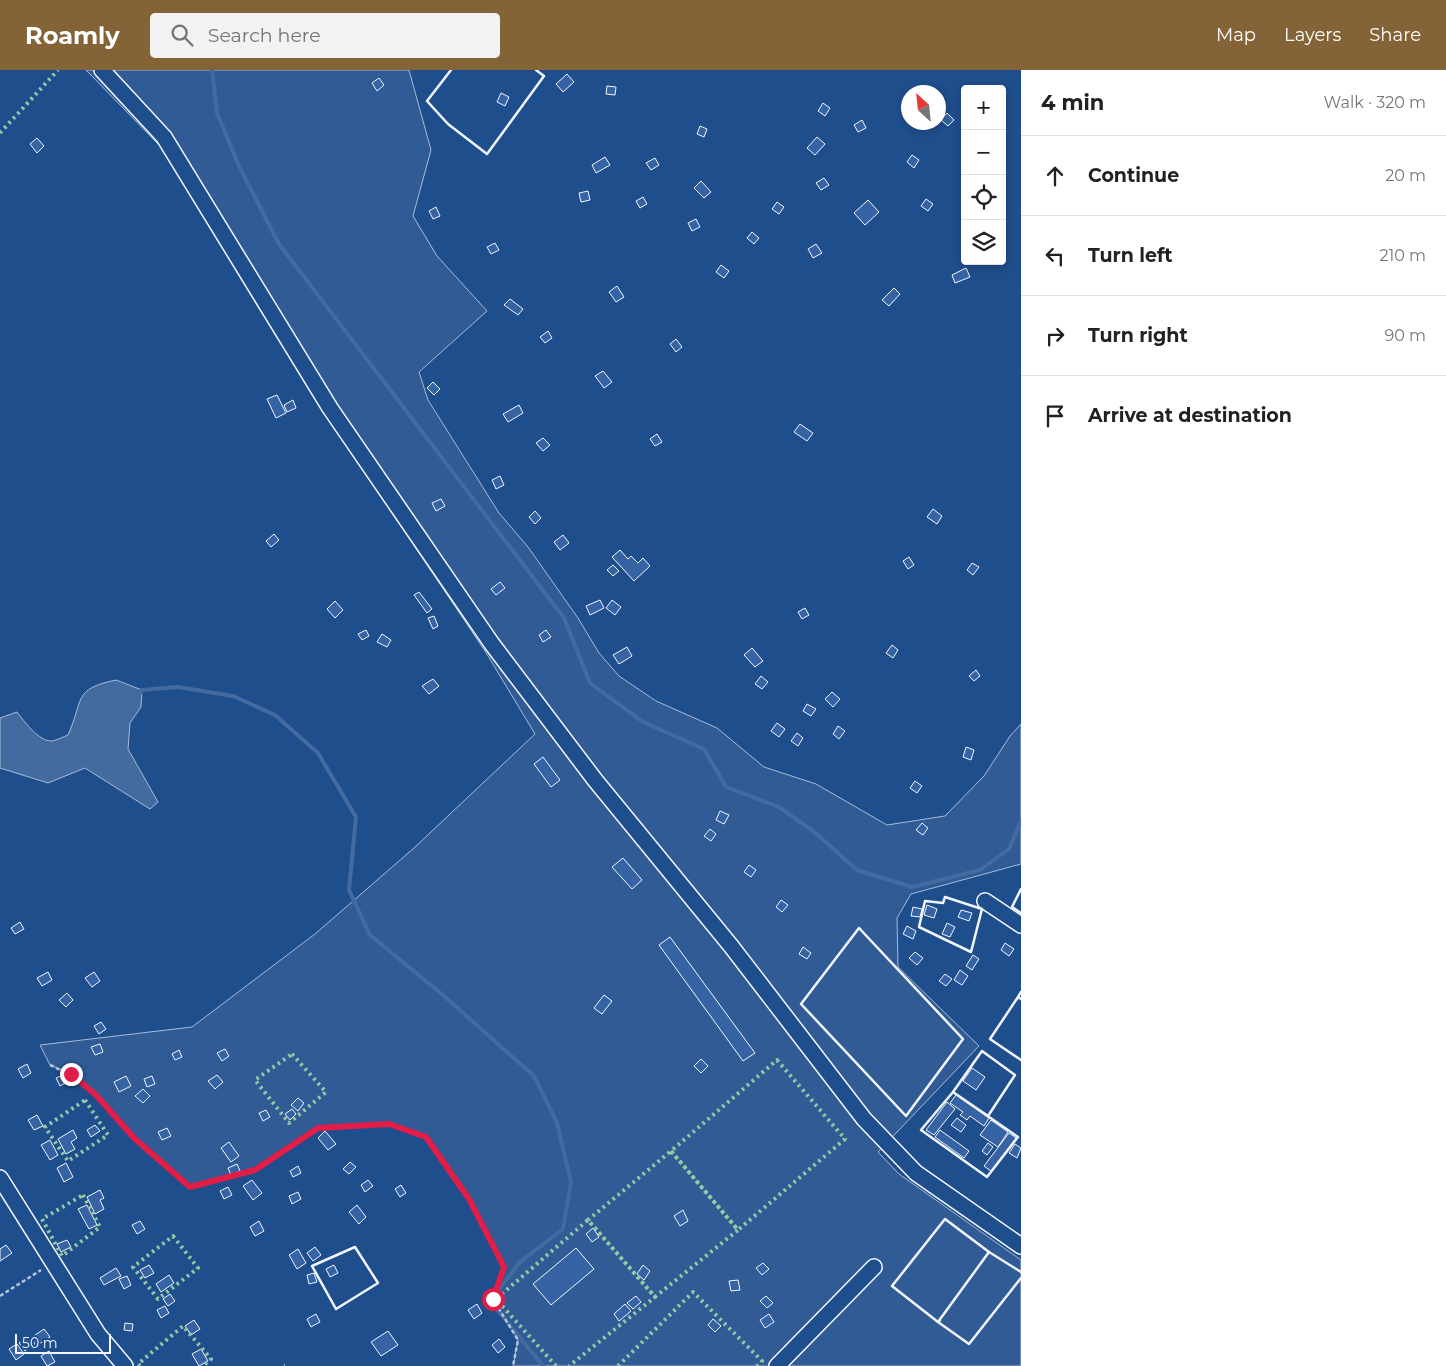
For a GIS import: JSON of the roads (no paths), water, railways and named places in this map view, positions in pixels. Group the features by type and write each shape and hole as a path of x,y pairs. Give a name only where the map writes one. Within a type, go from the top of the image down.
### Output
{"street":[{"path":"102,70 164,137 330,408 492,644 595,780 731,946 864,1118 916,1173 1021,1246"},
{"path":"985,901 1021,925"},
{"path":"0,1178 98,1334 125,1366"},
{"path":"777,1366 874,1267"}],"waterway":[{"path":"212,70 217,113 239,166 279,244 564,618 590,683 643,722 704,749 726,787 779,807 813,831 857,870 912,887 980,870 1009,849 1021,821"},
{"path":"140,693 142,690 178,687 233,696 275,715 318,753 356,817 349,890 370,935 444,996 534,1076 557,1123 571,1182 563,1229 520,1262 490,1301 543,1366"}]}
